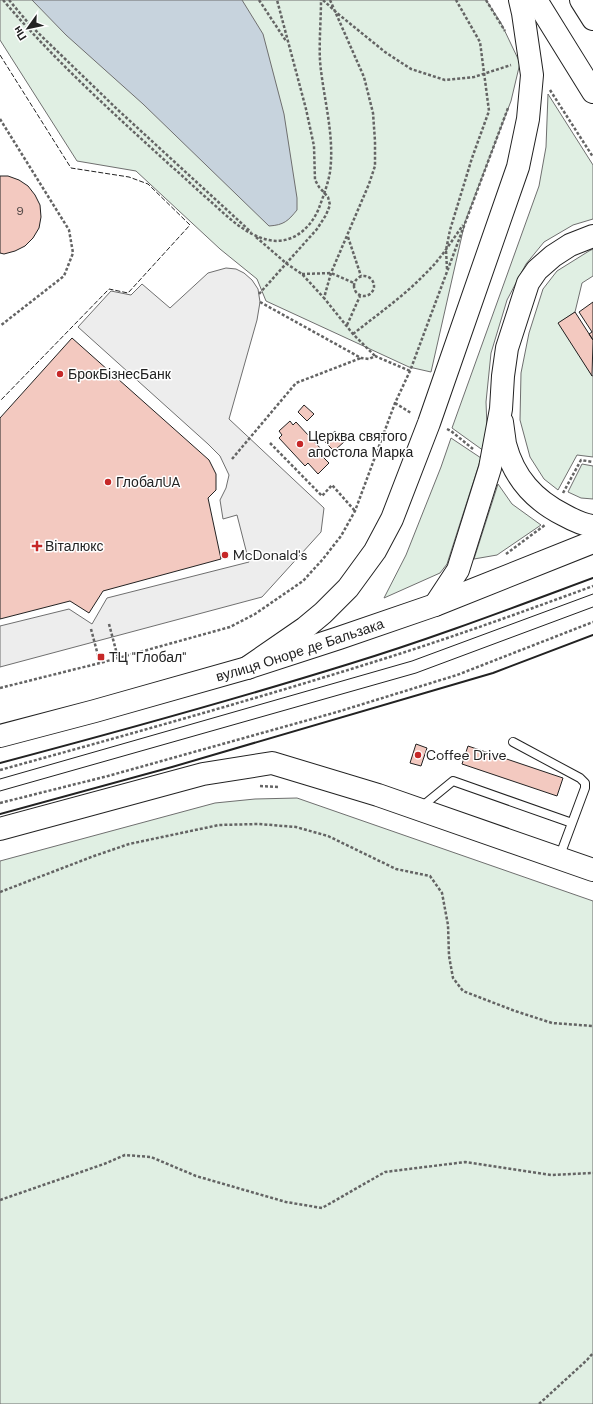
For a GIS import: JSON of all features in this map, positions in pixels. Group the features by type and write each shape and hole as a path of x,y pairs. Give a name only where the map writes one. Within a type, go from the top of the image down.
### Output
{"street":[{"path":"247,668 305,628 348,588 376,551 392,519 429,423 518,167 528,120 523,13 520,0"},
{"path":"536,0 593,92"},
{"path":"581,0 593,19"},
{"path":"435,605 458,570 490,468 500,409 507,348 528,283 537,270 553,256 570,245 593,236"},
{"path":"500,409 505,444 516,472 531,493 552,510 573,520 593,526"},
{"name":"вулиця Оноре де Бальзака","path":"0,736 247,668 435,605 593,542"},
{"path":"0,829 203,774 272,763 419,808 593,870"}],"lane":[{"path":"513,742 583,780 585,788 559,858"},
{"path":"419,808 453,781 572,823"}],"path":[{"path":"3,0 28,29 119,118 233,222 255,235 270,240 280,241 289,239 299,234 311,221 318,209 330,172 331,156 329,128 320,60 322,0"},
{"path":"9,0 30,25 118,110 286,264 302,274 375,356 410,372"},
{"path":"259,0 288,44"},
{"path":"259,294 317,229 326,215 330,205 328,197 315,180 314,146 306,109 277,0"},
{"path":"322,0 384,52 411,69 445,80 474,77 485,73 526,69 546,84 593,157"},
{"path":"324,298 331,273 348,236 375,166 373,113 364,77 330,0"},
{"path":"447,272 446,250 450,230 472,158 489,111 480,42 456,0"},
{"path":"486,0 501,23 507,36"},
{"path":"0,688 100,663 230,627 255,614 302,581 318,565 341,536 355,511 396,403 410,372 511,101"},
{"path":"0,119 69,230 73,253 64,276 0,326"},
{"path":"354,334 414,286 427,273 466,222"},
{"path":"348,236 361,276"},
{"path":"302,274 331,273 354,283"},
{"path":"365,276 371,279 375,285 373,292 370,295 360,296 355,292 354,283 358,277 365,276"},
{"path":"347,325 360,296"},
{"path":"260,302 361,358 369,359 375,356"},
{"path":"232,458 296,383 361,358"},
{"path":"270,444 322,496 332,485 355,511"},
{"path":"561,495 581,460 593,462"},
{"path":"0,770 155,728 385,658 499,621 593,586"},
{"path":"0,803 108,776 344,709 457,675 593,622"},
{"path":"109,624 118,658"},
{"path":"91,629 100,663"},
{"path":"258,786 286,787"},
{"path":"0,892 94,856 130,844 219,825 259,824 296,828 328,836 396,870 430,876 442,892 448,925 449,956 453,978 463,991 515,1011 552,1023 593,1026"},
{"path":"0,1200 104,1164 125,1155 151,1157 196,1176 286,1202 322,1208 385,1172 465,1162 551,1175 593,1173"},
{"path":"539,1404 593,1353"}],"green space":[{"path":"0,0 486,0 501,23 520,63 511,101 465,222 431,372 409,367 266,301 257,279 220,249 136,171 77,161 0,40"},
{"path":"548,94 593,165 593,219 573,225 544,242 526,264 507,300 491,353 486,402 487,427 484,451 452,428 539,186 546,147"},
{"path":"593,249 593,276 582,283 575,312 559,323 593,377 593,457 577,455 558,490 544,479 530,457 520,420 521,373 529,333 543,289 557,271"},
{"path":"451,438 481,458 447,564 440,573 384,598 406,555"},
{"path":"582,464 593,466 593,499 581,498 568,492"},
{"path":"498,484 512,504 541,525 497,555 474,559"},
{"path":"297,798 593,901 593,1404 0,1404 0,861 215,803 255,799"}],"shaded area":[{"path":"32,0 242,0 263,34 284,114 297,198 297,210 285,222 278,225 269,226 143,104 66,35"},
{"path":"226,268 236,269 244,273 252,280 258,289 260,302 257,320 229,419 324,508 321,532 262,597 0,667 0,626 69,609 92,624 107,598 249,562 237,515 223,519 220,500 226,488 229,475 220,456 78,327 111,291 131,295 142,284 170,308 208,273"}],"building":[{"path":"0,176 8,176 19,180 28,186 40,205 41,217 39,228 33,238 25,246 4,254 0,253"},
{"path":"593,302 593,340 589,334 592,332 579,312"},
{"path":"575,312 593,340 592,376 558,323"},
{"name":"ГлобалUA","path":"72,338 209,460 216,474 216,490 208,498 221,559 103,591 89,613 70,601 0,619 0,418"},
{"path":"304,405 314,414 307,421 298,412"},
{"name":"Церква святого апостола Марка","path":"290,421 293,425 296,422 322,450 319,453 329,463 318,474 308,463 305,466 279,438 282,435 279,431"},
{"path":"335,431 345,441 334,451 324,441"},
{"name":"Coffee Drive","path":"416,744 427,748 421,766 410,763"},
{"path":"468,746 563,778 557,796 462,764"}],"tram line":[{"path":"0,779 412,661 593,594"},
{"path":"0,791 416,673 593,607"}],"fence":[{"path":"0,55 71,168 129,177 148,184 190,225 128,293 109,289 0,401"}],"wall":[{"path":"0,763 88,740 349,664 441,634 593,578"},
{"path":"0,814 172,767 493,673 593,635"}],"place":[{"name":"БрокБізнесБанк","path":"60,374"},
{"name":"Церква святого апостола Марка","path":"300,444"},
{"name":"ГлобалUA","path":"108,482"},
{"name":"Віталюкс","path":"37,546"},
{"name":"McDonald's","path":"225,555"},
{"name":"ТЦ \"Глобал\"","path":"101,657"},
{"name":"Coffee Drive","path":"418,755"}]}
